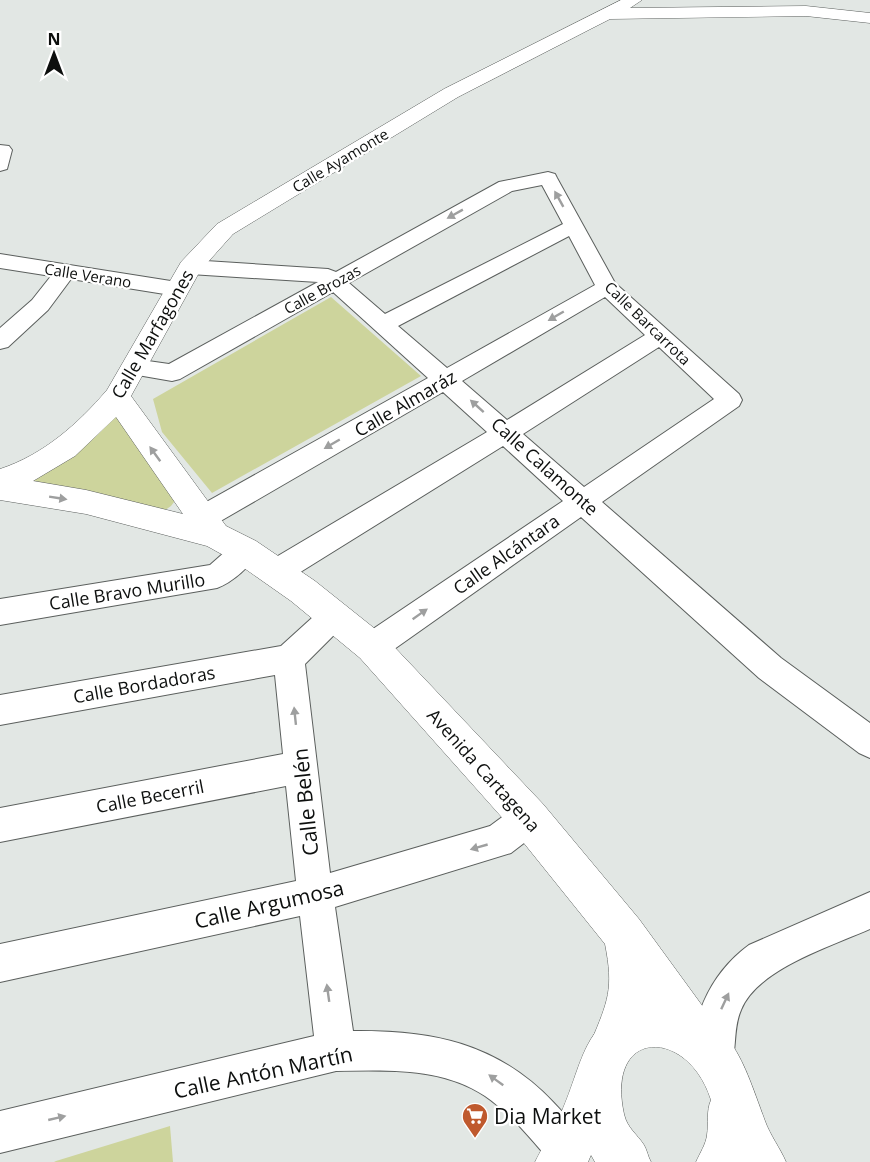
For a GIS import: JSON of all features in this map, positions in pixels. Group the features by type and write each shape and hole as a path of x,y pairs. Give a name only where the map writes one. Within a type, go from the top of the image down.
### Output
{"main road":[{"name":"Calle Ayamonte","path":"212,242 225,229 252,212 471,82 634,0"},
{"path":"607,14 616,16 806,11 870,18"},
{"name":"Calle Marfagones","path":"0,481 36,466 69,444 97,421 117,398 190,267 212,242"},
{"name":"Avenida Cartagena","path":"117,398 177,484 220,535 276,572 372,647 529,818 624,934 716,1067 745,1135 761,1162"},
{"path":"142,517 160,513 171,506 177,498 177,484"},
{"name":"Avenida Cartagena","path":"0,488 86,502 220,535"},
{"path":"564,1156 581,1125 606,1060 626,1022 630,1003 631,977 624,934"},
{"path":"626,1162 610,1142 601,1120 606,1060 626,1031 639,1025 660,1023 684,1031 716,1067 732,1133 729,1149 721,1162"}],"street":[{"name":"Calle Barcarrota","path":"506,186 548,178 607,287 730,400"},
{"name":"Calle Brozas","path":"134,367 172,373 506,186"},
{"path":"383,324 574,226"},
{"name":"Calle Verano","path":"0,261 177,289"},
{"name":"Calle Calamonte","path":"190,267 328,276 507,432 770,668 870,742"},
{"path":"0,341 40,305 66,271"},
{"name":"Calle Almaráz","path":"220,535 446,379 607,287"},
{"path":"276,572 660,336"},
{"name":"Calle Alcántara","path":"372,647 730,400"},
{"name":"Calle Bravo Murillo","path":"0,612 217,576 220,535"},
{"path":"289,659 334,616"},
{"name":"Calle Bordadoras","path":"0,710 289,659"},
{"name":"Calle Belén","path":"289,659 315,895 336,1051"},
{"name":"Calle Becerril","path":"0,825 301,767"},
{"name":"Calle Argumosa","path":"0,963 315,895 499,841 529,818"},
{"path":"716,1067 716,1032 721,1008 730,990 746,970 762,958 870,910"},
{"name":"Calle Antón Martín","path":"0,1132 336,1051 388,1050 443,1058 488,1075 518,1097 564,1156"}],"green space":[{"path":"331,297 421,376 212,493 162,432 153,399"},
{"path":"117,397 177,498 171,506 161,513 0,481"},
{"path":"170,1126 173,1162 54,1162 56,1161"}],"place":[{"name":"Dia Market","path":"475,1139"}]}
